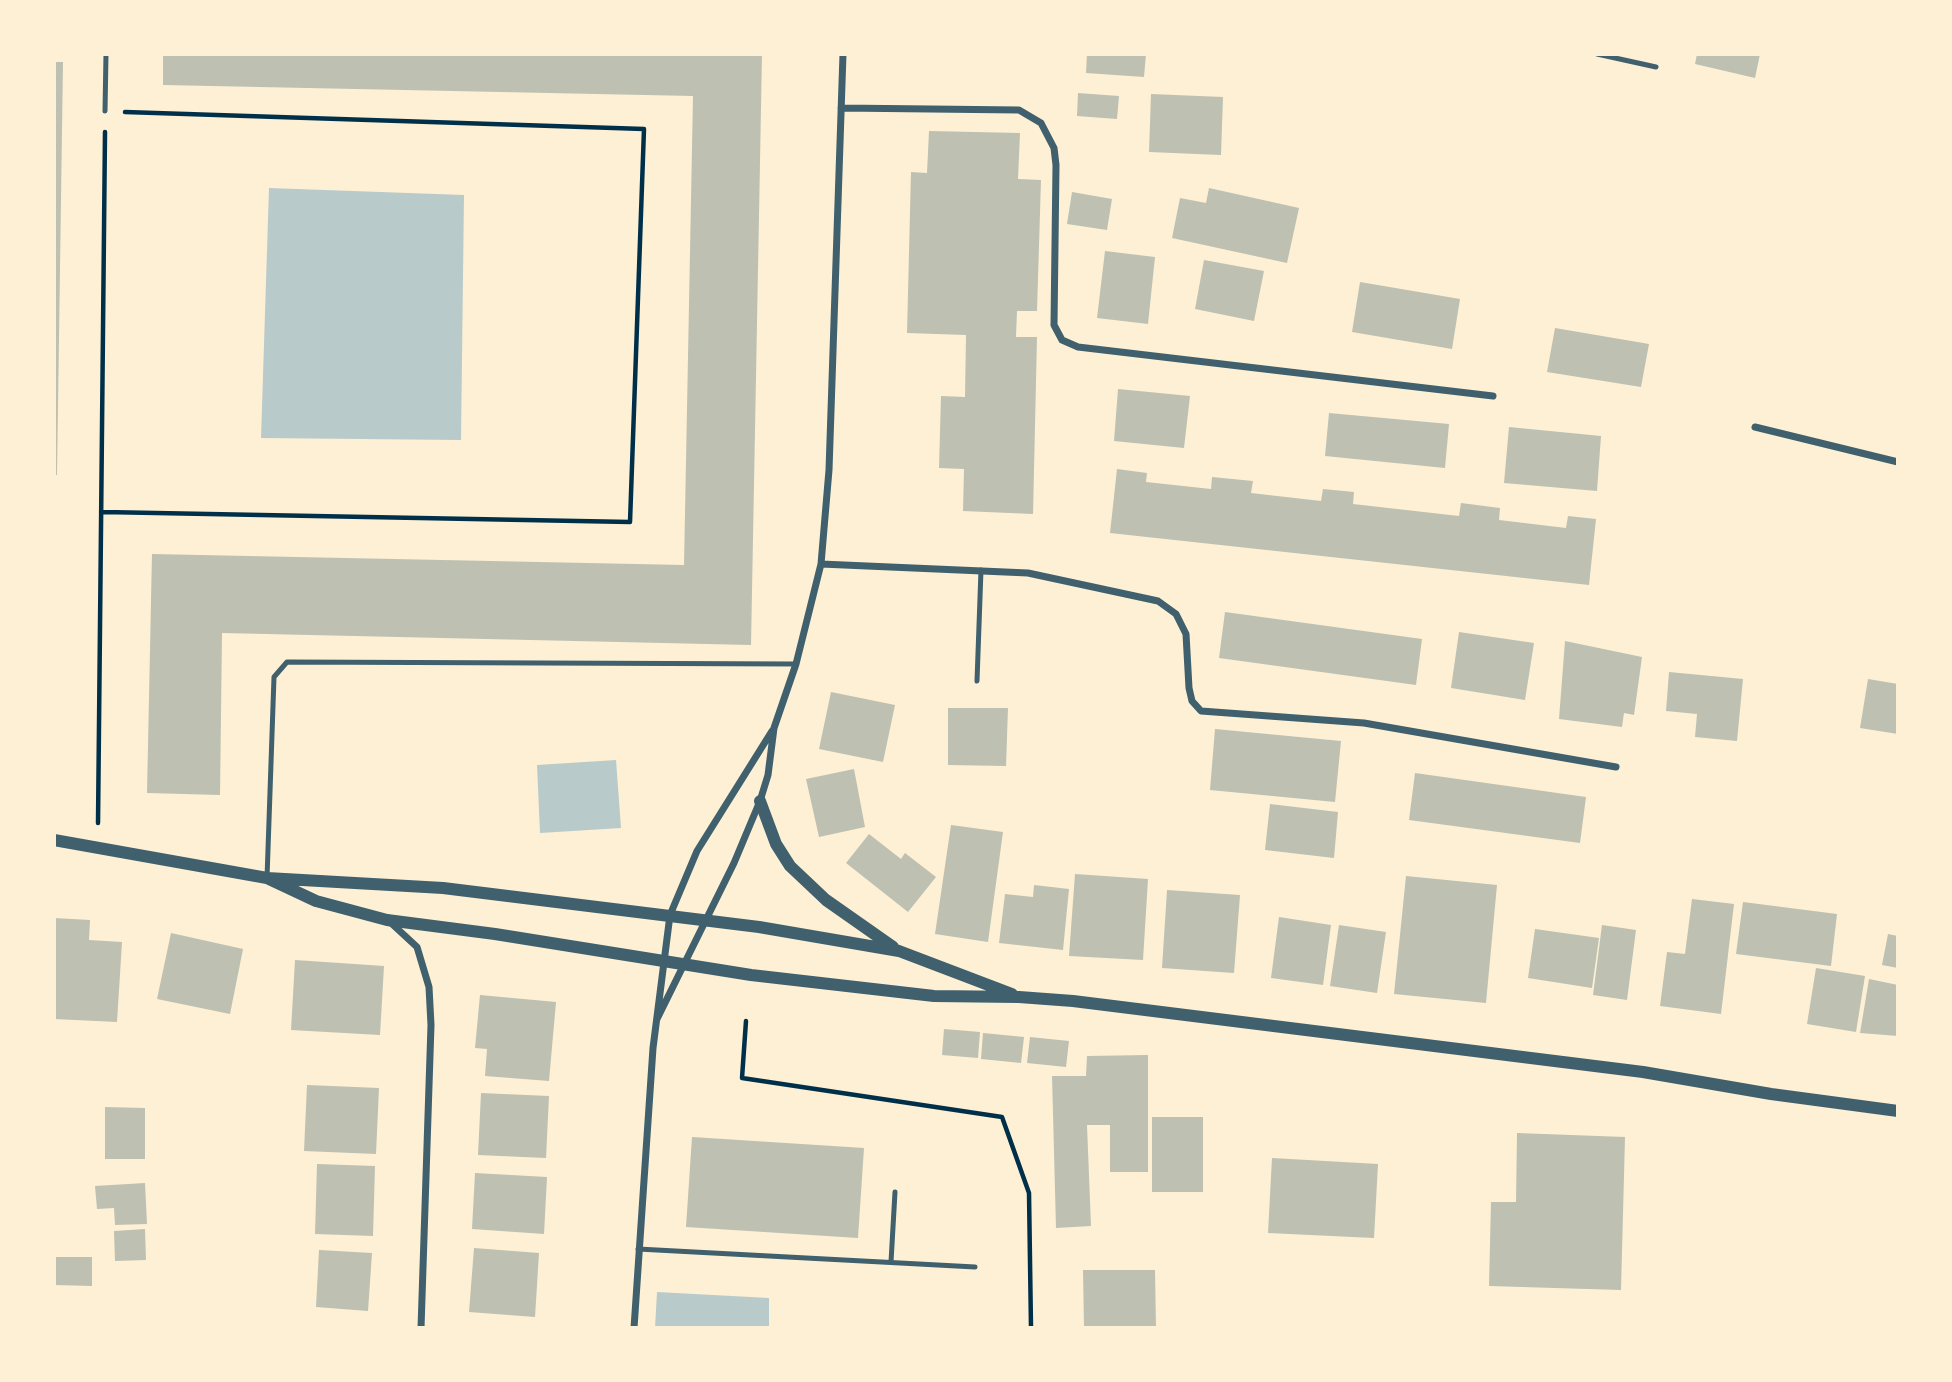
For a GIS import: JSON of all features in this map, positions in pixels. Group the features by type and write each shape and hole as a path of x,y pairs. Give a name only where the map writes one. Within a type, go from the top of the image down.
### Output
{"street":[{"path":"657,1019 760,801 768,775 774,728 796,664 821,564 829,470 843,54"},
{"path":"841,108 1019,110 1041,123 1054,148 1056,165 1054,326 1062,340 1078,347 1493,396"},
{"path":"1755,427 1898,462"},
{"path":"821,564 981,570 1053,578 1158,601 1176,614 1186,634 1189,688 1192,701 1201,711 1364,723 1616,767"},
{"path":"634,1328 662,960 670,915 696,851 774,728"},
{"path":"760,801 776,844 790,866 825,900 899,951"},
{"path":"54,840 267,878 443,888 670,915 899,951 1019,996"},
{"path":"267,878 317,901 387,920 685,964 934,996 1019,996 1643,1072 1771,1094 1898,1111"},
{"path":"387,920 417,947 429,987 431,1025 421,1328"}],"lane":[{"path":"106,54 106,111"},
{"path":"1597,54 1656,67"},
{"path":"977,681 981,570"},
{"path":"267,878 274,677 287,662 796,664"},
{"path":"891,1262 895,1192"},
{"path":"638,1249 975,1267"}],"path":[{"path":"98,848 106,111 643,129 630,522 103,512"},
{"path":"746,1021 742,1079 1002,1117 1029,1193 1031,1328"}],"shaded area":[{"path":"269,188 464,195 461,440 261,438"},
{"path":"616,760 621,828 540,833 537,765"},
{"path":"657,1292 769,1298 769,1328 655,1328"}],"building":[{"path":"163,54 762,54 751,645 222,633 220,795 147,793 152,554 684,565 693,96 163,85"},
{"path":"1087,54 1146,54 1144,77 1086,73"},
{"path":"1697,54 1760,54 1755,78 1695,64"},
{"path":"54,62 63,62 57,475 54,475"},
{"path":"1078,93 1119,96 1117,119 1077,116"},
{"path":"1151,94 1223,97 1221,155 1149,152"},
{"path":"929,131 1020,133 1018,179 1041,180 1037,311 1017,311 1016,337 1037,337 1033,514 963,511 964,469 939,468 941,396 965,397 966,335 907,333 911,172 927,173"},
{"path":"1209,188 1299,208 1287,263 1172,238 1180,198 1206,203"},
{"path":"1072,192 1112,199 1107,230 1067,224"},
{"path":"1105,251 1155,257 1148,324 1097,318"},
{"path":"1204,260 1264,271 1254,321 1195,309"},
{"path":"1360,282 1460,299 1452,349 1352,332"},
{"path":"1555,328 1649,344 1641,387 1547,372"},
{"path":"1118,389 1190,396 1184,448 1114,441"},
{"path":"1329,413 1449,424 1445,468 1325,456"},
{"path":"1509,427 1601,436 1597,491 1504,483"},
{"path":"1117,469 1147,473 1146,482 1211,489 1212,477 1253,481 1251,493 1321,501 1323,489 1354,492 1353,504 1459,516 1461,503 1500,508 1499,520 1566,528 1568,516 1596,519 1589,585 1110,533"},
{"path":"1225,612 1422,639 1416,685 1219,658"},
{"path":"1459,632 1534,643 1525,700 1451,688"},
{"path":"1565,641 1642,657 1634,715 1624,713 1622,727 1559,719"},
{"path":"1669,672 1743,679 1737,741 1695,737 1697,714 1666,711"},
{"path":"1868,679 1898,684 1898,734 1860,728"},
{"path":"831,692 895,705 883,762 819,749"},
{"path":"948,708 1008,708 1006,766 948,765"},
{"path":"1215,729 1341,741 1335,802 1210,790"},
{"path":"854,769 865,827 819,837 806,779"},
{"path":"1415,773 1586,797 1580,843 1409,820"},
{"path":"1270,804 1338,812 1334,858 1265,850"},
{"path":"951,825 1003,832 988,942 935,934"},
{"path":"869,834 901,859 905,853 936,877 908,912 846,863"},
{"path":"1075,874 1148,879 1143,960 1069,956"},
{"path":"1406,876 1497,885 1486,1003 1394,994"},
{"path":"1034,885 1069,889 1063,950 999,943 1005,894 1033,897"},
{"path":"1167,890 1240,895 1234,973 1162,968"},
{"path":"1692,899 1734,904 1721,1014 1660,1006 1667,952 1685,954"},
{"path":"1743,902 1837,914 1831,966 1736,954"},
{"path":"1279,917 1331,925 1323,985 1271,978"},
{"path":"54,918 90,920 89,940 122,942 117,1022 54,1019"},
{"path":"1339,925 1386,932 1377,993 1330,986"},
{"path":"1602,925 1636,930 1627,1000 1593,995"},
{"path":"1535,929 1599,938 1592,988 1528,978"},
{"path":"171,933 243,949 230,1014 157,999"},
{"path":"1888,934 1898,936 1898,968 1882,965"},
{"path":"295,960 384,966 380,1035 291,1030"},
{"path":"1816,968 1865,976 1856,1032 1807,1024"},
{"path":"1869,979 1898,985 1898,1036 1860,1033"},
{"path":"480,995 556,1002 549,1081 485,1076 487,1049 475,1048"},
{"path":"944,1029 980,1032 978,1058 942,1055"},
{"path":"983,1033 1024,1037 1021,1063 981,1059"},
{"path":"1030,1037 1069,1041 1066,1067 1027,1063"},
{"path":"1148,1055 1148,1172 1110,1172 1110,1125 1087,1125 1091,1226 1056,1228 1052,1076 1086,1076 1087,1056"},
{"path":"307,1085 379,1088 376,1154 304,1151"},
{"path":"481,1093 549,1096 546,1158 478,1155"},
{"path":"105,1107 145,1108 145,1159 105,1159"},
{"path":"1152,1117 1203,1117 1203,1192 1152,1192"},
{"path":"1517,1133 1625,1137 1621,1290 1489,1286 1491,1202 1516,1202"},
{"path":"692,1137 864,1148 858,1238 686,1227"},
{"path":"1272,1158 1378,1164 1374,1238 1268,1233"},
{"path":"317,1164 375,1166 373,1236 315,1234"},
{"path":"475,1173 547,1177 544,1234 472,1229"},
{"path":"145,1183 147,1224 115,1225 114,1208 97,1209 95,1186"},
{"path":"145,1229 146,1260 115,1261 114,1231"},
{"path":"474,1248 539,1253 535,1317 469,1312"},
{"path":"319,1250 372,1253 368,1311 316,1307"},
{"path":"54,1257 92,1257 92,1286 54,1285"},
{"path":"1083,1270 1155,1270 1156,1328 1084,1328"}]}
